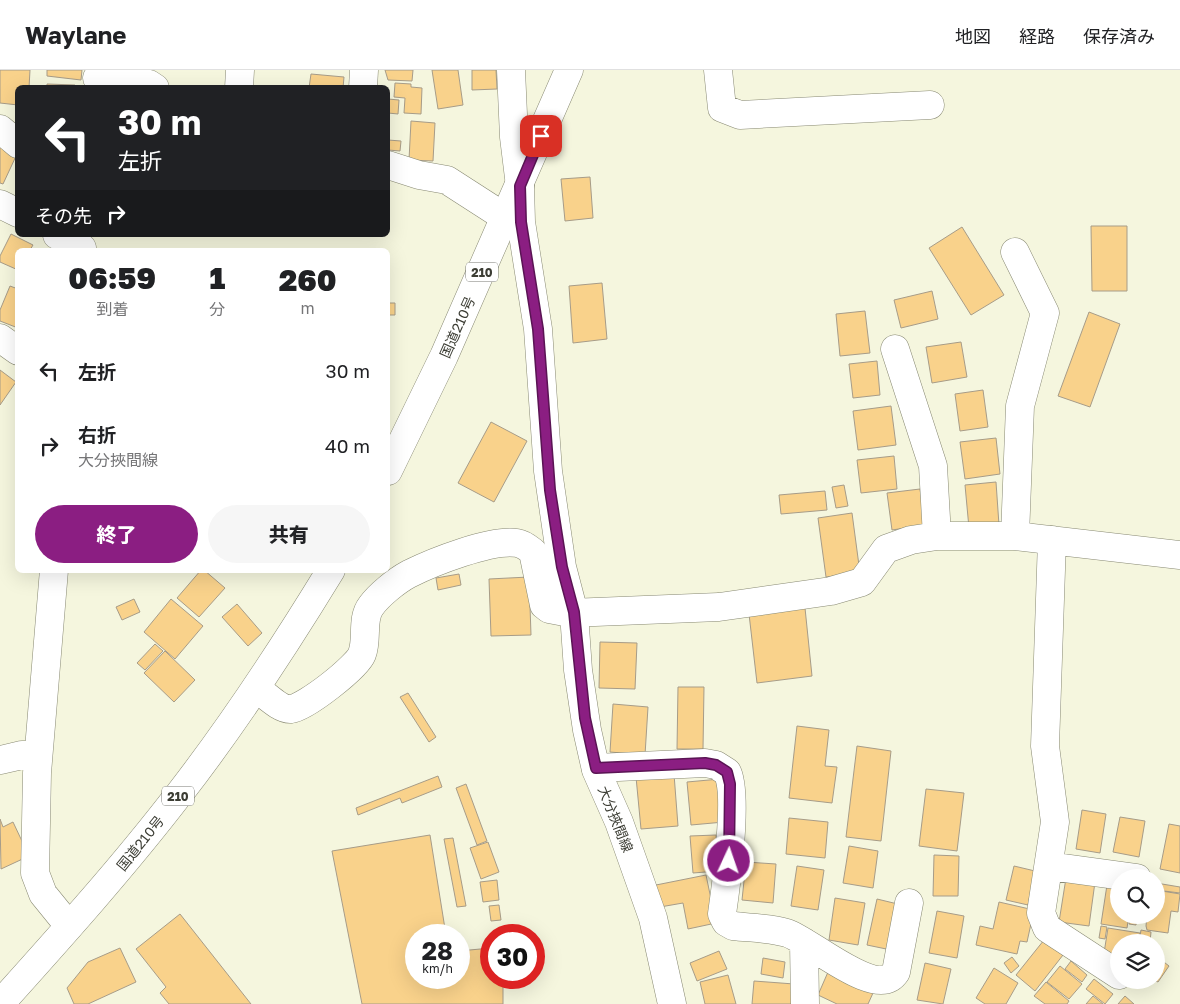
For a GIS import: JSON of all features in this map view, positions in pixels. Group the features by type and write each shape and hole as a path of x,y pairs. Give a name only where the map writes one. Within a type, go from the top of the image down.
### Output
{"main road":[{"path":"239,85 240,70"},
{"path":"363,85 364,70"},
{"name":"大分挾間線","path":"511,70 521,222 538,329 549,481 562,567 574,612 585,718 596,768 619,822 648,904 672,1004"},
{"name":"国道210号","path":"390,467 425,399 506,218 569,70"},
{"path":"718,70 722,108 740,115 930,105"},
{"path":"97,78 150,85"},
{"path":"0,129 15,142"},
{"path":"390,166 419,175 447,180 506,218"},
{"path":"0,204 15,212"},
{"path":"63,237 82,244"},
{"path":"1015,252 1045,313 1020,406 1015,536"},
{"path":"0,338 15,348"},
{"path":"895,350 933,466 937,536"},
{"path":"256,688 283,707 290,709 298,707 331,685 357,663 364,647 367,612 373,604 409,574 485,546 516,543 524,545 533,552 542,601 546,607 574,612 719,607 831,591 862,582 886,549 911,540 937,536 1015,536 1180,555"},
{"path":"1052,540 1045,746 1055,822 1041,914 1047,928 1110,969"},
{"path":"54,573 38,756 36,881 42,894 69,926"},
{"name":"国道210号","path":"0,1004 69,926 167,809 256,688 329,573"},
{"path":"0,760 22,755 38,756"},
{"path":"596,768 705,763 716,765 727,772 730,784 730,846 722,914 723,918 733,926 787,933 868,979 878,981 889,979 896,972 909,903"},
{"path":"1049,866 1110,874"},
{"path":"804,942 805,1004"}],"building":[{"path":"0,70 30,70 29,85 15,85 15,105 0,103"},
{"path":"47,70 82,70 81,80 47,76"},
{"path":"385,70 413,70 412,81 388,80"},
{"path":"432,70 458,70 463,105 438,109"},
{"path":"472,70 496,70 497,89 472,90"},
{"path":"311,74 344,77 343,85 309,85"},
{"path":"395,83 411,84 411,87 422,88 421,114 404,113 405,98 394,97"},
{"path":"390,99 399,100 398,114 390,113"},
{"path":"411,121 435,123 433,161 409,160"},
{"path":"390,140 401,141 400,151 390,150"},
{"path":"0,145 15,153 15,158 3,184 0,183"},
{"path":"590,177 593,218 565,221 561,179"},
{"path":"1091,226 1127,226 1127,291 1092,291"},
{"path":"962,227 1004,295 971,315 929,248"},
{"path":"11,234 33,245 31,248 15,248 15,269 0,262 0,256"},
{"path":"602,283 607,339 573,343 569,286"},
{"path":"10,286 15,288 15,327 0,321 0,310"},
{"path":"932,291 938,319 901,328 894,300"},
{"path":"390,303 395,303 395,315 390,315"},
{"path":"865,311 870,353 840,356 836,314"},
{"path":"1089,312 1120,324 1090,407 1058,396"},
{"path":"961,342 967,377 932,383 926,347"},
{"path":"877,361 880,395 853,398 849,364"},
{"path":"0,370 15,381 15,383 0,405"},
{"path":"983,390 988,427 960,431 955,394"},
{"path":"891,406 896,445 858,450 853,411"},
{"path":"491,422 527,441 494,502 458,483"},
{"path":"996,438 1000,474 965,479 960,442"},
{"path":"894,456 897,489 861,493 857,460"},
{"path":"996,482 999,525 969,528 965,485"},
{"path":"844,485 848,506 836,508 832,487"},
{"path":"920,489 925,525 892,530 887,493"},
{"path":"825,491 827,510 781,514 779,495"},
{"path":"852,513 860,573 826,577 818,518"},
{"path":"198,573 208,573 225,588 199,617 177,598"},
{"path":"459,574 461,585 438,590 436,578"},
{"path":"529,577 531,635 491,636 489,579"},
{"path":"134,599 140,612 122,620 116,607"},
{"path":"171,599 203,626 175,659 144,632"},
{"path":"237,604 262,633 248,646 222,617"},
{"path":"805,608 812,676 757,683 749,614"},
{"path":"600,642 637,643 635,689 599,688"},
{"path":"155,644 163,651 145,670 137,663"},
{"path":"165,651 195,680 174,702 144,673"},
{"path":"678,687 704,687 703,749 677,749"},
{"path":"408,693 436,737 429,742 400,697"},
{"path":"613,704 648,707 645,755 610,752"},
{"path":"797,726 829,730 825,766 837,767 832,803 789,798"},
{"path":"857,746 891,751 881,841 846,837"},
{"path":"674,774 678,826 641,829 636,777"},
{"path":"438,776 442,787 402,803 400,798 358,815 356,808"},
{"path":"720,779 724,822 691,825 687,782"},
{"path":"466,784 487,841 477,845 456,788"},
{"path":"926,789 964,793 957,851 919,846"},
{"path":"1082,810 1106,814 1100,853 1076,849"},
{"path":"1120,817 1145,821 1139,857 1113,852"},
{"path":"789,818 828,822 825,858 786,854"},
{"path":"0,819 3,827 13,822 29,856 1,869"},
{"path":"1169,824 1180,826 1180,873 1160,869"},
{"path":"430,835 444,924 405,924 405,989 470,989 470,950 480,949 480,989 503,989 503,1004 362,1004 332,851"},
{"path":"716,835 718,871 693,873 690,836"},
{"path":"453,838 466,906 457,907 444,839"},
{"path":"488,842 499,872 481,879 470,848"},
{"path":"849,846 878,851 873,888 843,883"},
{"path":"934,855 959,856 958,896 933,896"},
{"path":"746,862 776,864 773,903 742,900"},
{"path":"797,866 824,870 818,910 791,906"},
{"path":"1014,866 1035,871 1028,905 1006,900"},
{"path":"706,875 716,923 688,929 683,903 660,907 656,885"},
{"path":"1066,878 1095,882 1089,926 1059,922"},
{"path":"497,880 499,900 483,902 480,882"},
{"path":"1165,884 1180,887 1180,893 1165,891"},
{"path":"1107,885 1110,886 1110,924 1128,924 1127,928 1101,924"},
{"path":"1165,892 1180,894 1178,912 1171,911 1168,933 1147,930 1146,924 1165,924"},
{"path":"835,898 865,903 858,945 829,940"},
{"path":"877,899 906,906 896,951 867,945"},
{"path":"999,902 1034,910 1027,942 1020,941 1017,954 976,945 980,926 993,929"},
{"path":"499,905 501,920 491,921 489,906"},
{"path":"937,911 964,916 957,958 929,953"},
{"path":"180,914 251,1004 169,1004 160,993 166,987 136,949"},
{"path":"1101,926 1107,927 1105,939 1099,938"},
{"path":"1108,928 1140,933 1110,934 1110,956 1104,953"},
{"path":"1141,930 1151,932 1151,934 1140,934"},
{"path":"1044,940 1063,955 1035,991 1016,975"},
{"path":"120,948 136,982 88,1004 74,1004 67,988 88,962"},
{"path":"719,951 727,969 697,981 690,963"},
{"path":"1012,957 1019,966 1011,973 1004,963"},
{"path":"763,958 785,962 783,978 761,974"},
{"path":"1071,961 1087,975 1082,982 1065,969"},
{"path":"925,963 951,969 943,1004 917,1000"},
{"path":"1165,963 1169,966 1165,972"},
{"path":"1060,966 1082,984 1069,999 1047,982"},
{"path":"994,968 1018,983 1006,1004 985,1004 976,998"},
{"path":"828,972 873,993 868,1004 837,1004 818,995"},
{"path":"728,975 736,1004 705,1004 700,982"},
{"path":"1094,979 1113,994 1105,1004 1086,989"},
{"path":"754,981 794,984 792,1004 752,1004"},
{"path":"1046,982 1069,1001 1067,1004 1045,1004 1034,996"},
{"path":"1093,996 1103,1004 1086,1004"},
{"path":"1125,996 1134,1004 1118,1004"}],"route":[{"path":"541,136 520,186 521,222 538,329 550,490 562,567 574,612 578,670 590,748 596,768 705,763 716,765 727,772 730,776 729,861"}]}
